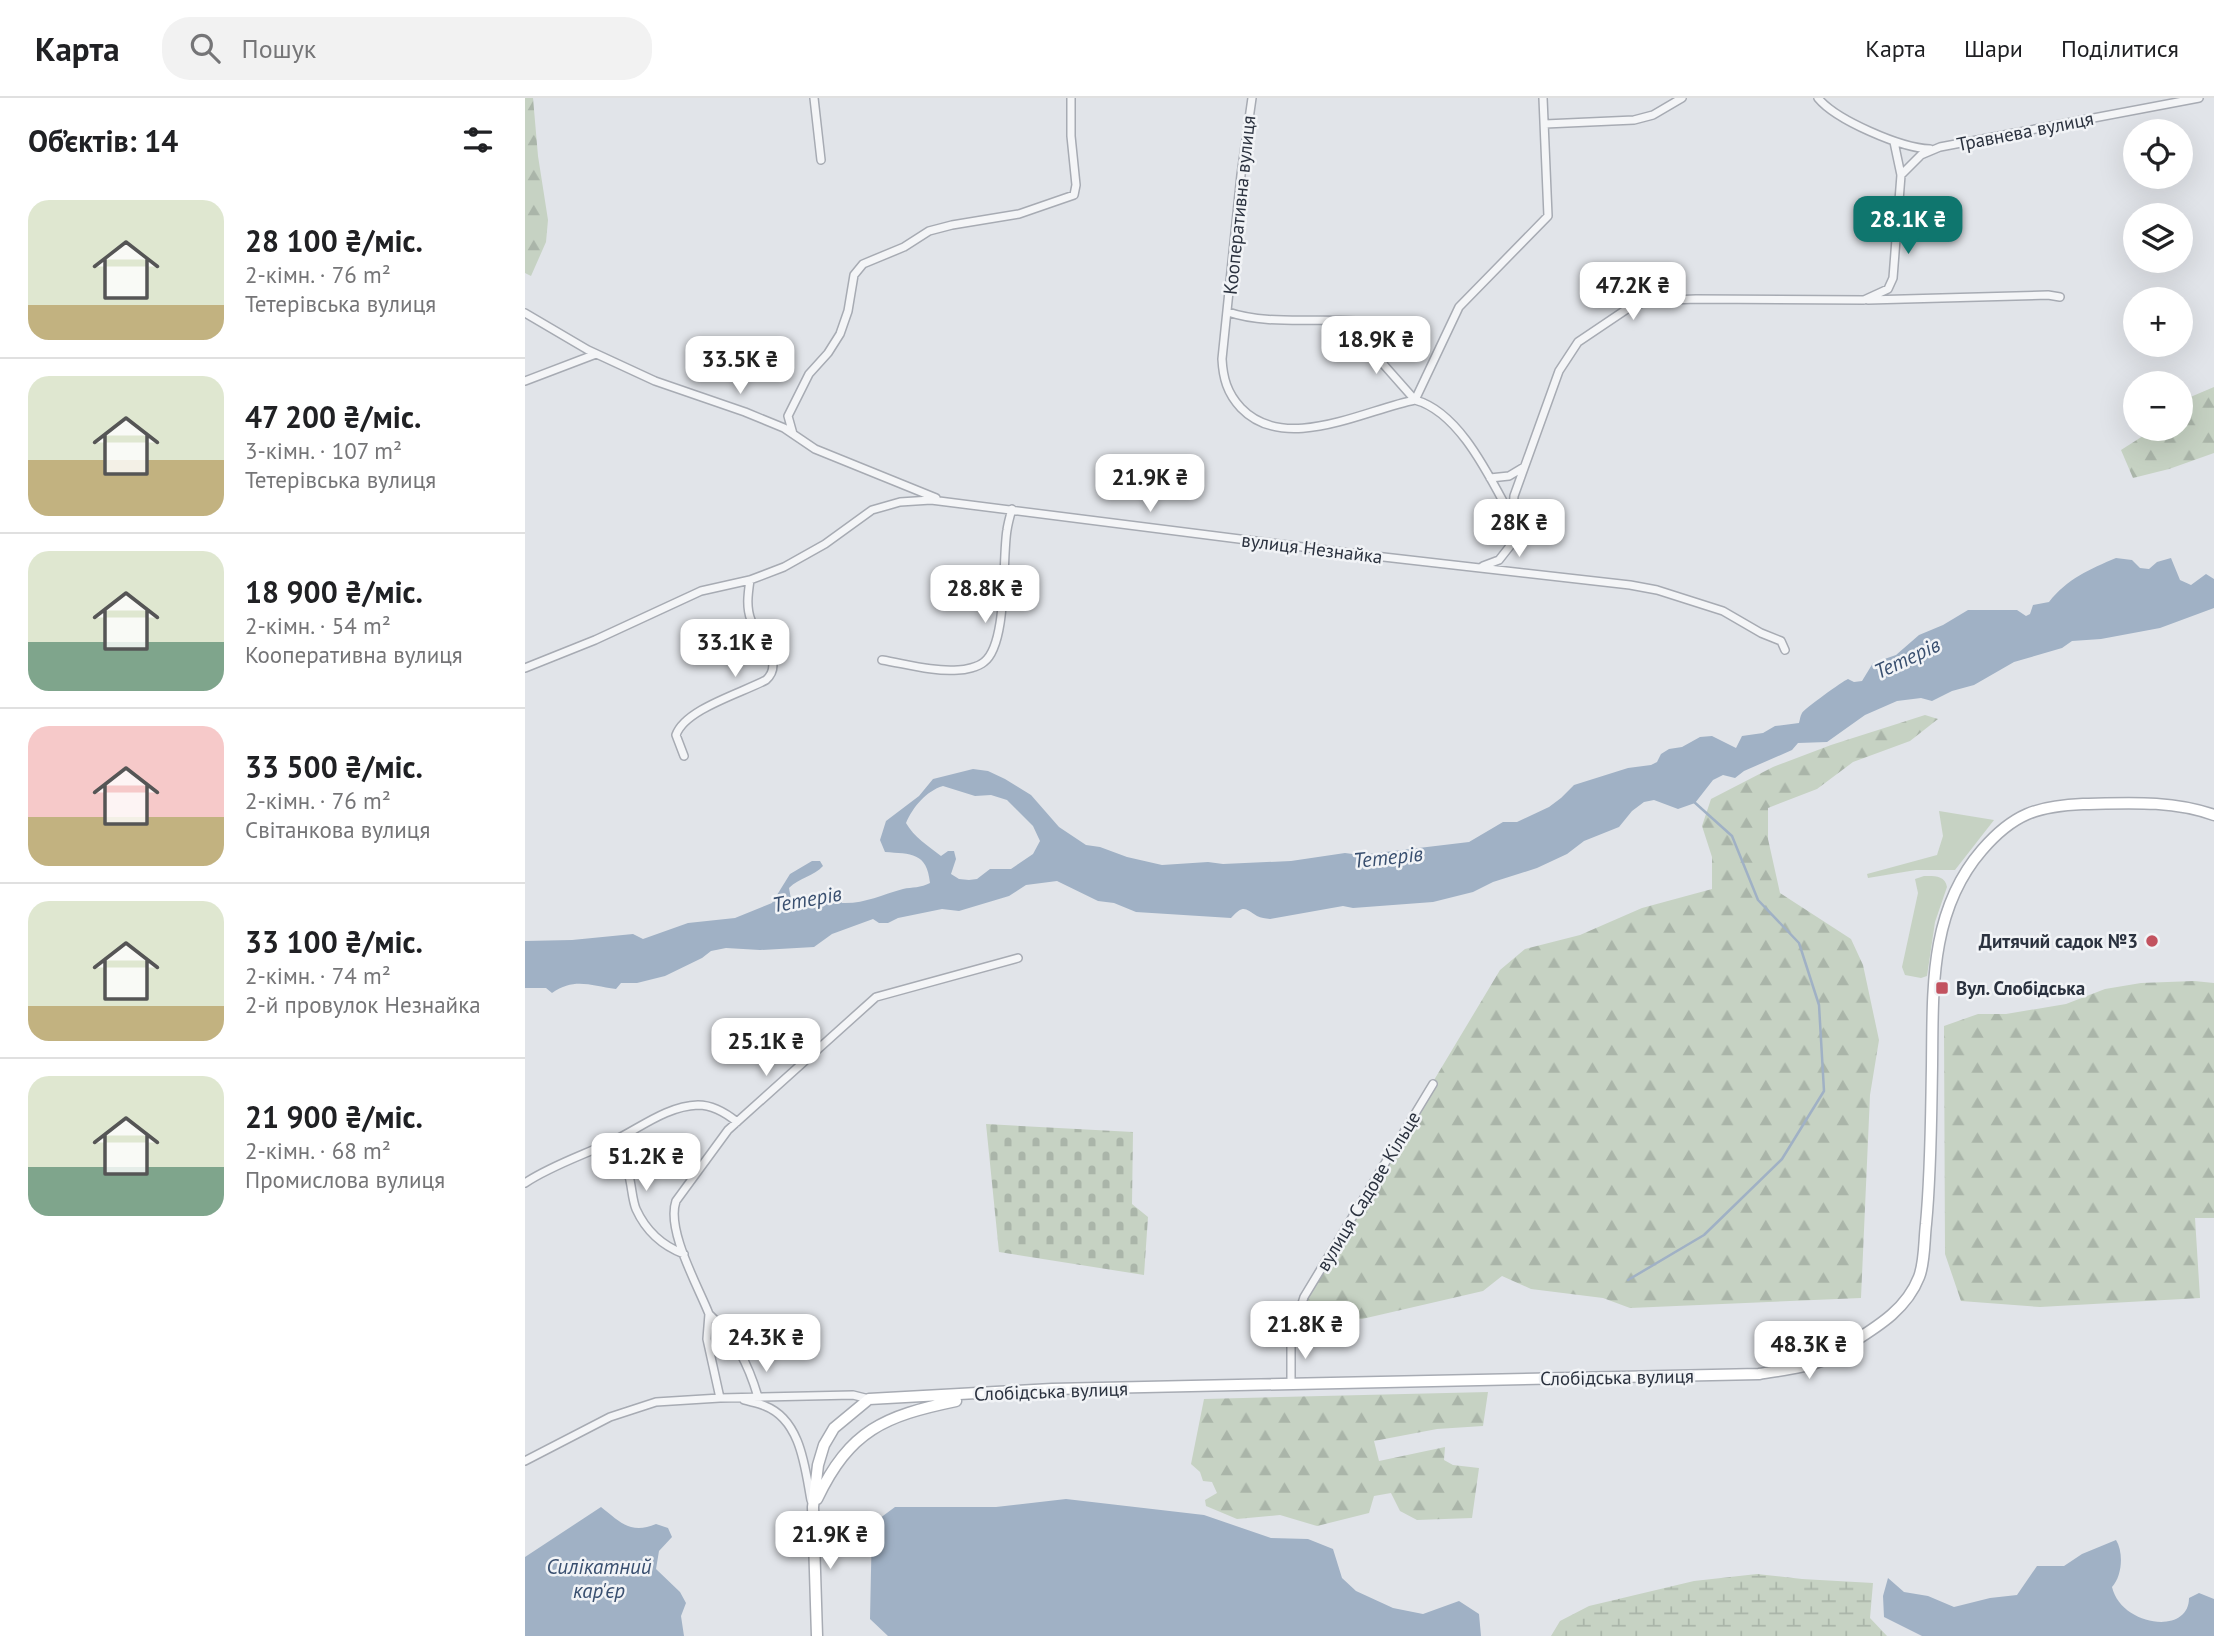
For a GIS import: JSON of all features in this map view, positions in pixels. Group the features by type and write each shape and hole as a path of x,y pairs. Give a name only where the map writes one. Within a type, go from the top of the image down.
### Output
{"street":[{"path":"814,98 821,160"},
{"path":"793,434 788,416 809,374 828,353 840,334 848,311 854,275 863,264 904,247 929,231 1004,218 1074,195 1076,185 1071,136 1071,98"},
{"name":"Кооперативна вулиця","path":"1252,98 1241,175 1222,359 1223,377 1235,402 1262,423 1300,429 1320,427 1415,400 1429,404 1444,414 1457,429 1490,478 1511,517"},
{"path":"1415,400 1459,307 1548,216 1543,98"},
{"path":"1545,124 1634,120 1653,115 1682,98"},
{"name":"Травнева вулиця","path":"1818,98 1834,113 1894,142 1915,149 1934,150 2199,98"},
{"path":"1893,300 1901,175 1894,142"},
{"name":"Травнева вулиця","path":"1901,175 1916,160 1934,150"},
{"path":"1864,300 1885,291 1893,278"},
{"path":"1479,567 1492,564 1506,553 1512,538 1514,496 1559,371 1567,356 1578,342 1626,309 1647,301 1659,300 2060,297"},
{"name":"Кооперативна вулиця","path":"1228,312 1248,319 1355,321 1384,365 1415,400"},
{"path":"525,313 596,354 655,381 784,428 815,449 946,502"},
{"path":"525,381 596,354"},
{"path":"1490,478 1509,476 1525,467"},
{"name":"вулиця Незнайка","path":"525,668 595,640 701,591 750,580 784,567 813,551 872,510 900,502 931,500 1325,550 1607,581 1657,590 1723,611 1780,641 1785,650"},
{"path":"882,660 950,670 968,668 984,662 994,645 999,625 1007,530 1012,509"},
{"path":"684,756 676,735 682,724 766,680 772,674 770,655 750,617 750,580"},
{"name":"Слобідська вулиця","path":"869,1399 1000,1392 1759,1374 1826,1359 1883,1323 1905,1302 1920,1275 1930,1188 1935,966 1942,923 1959,881 1994,835 2013,820 2038,809 2064,805 2157,803 2194,808 2214,815"},
{"path":"758,1397 746,1360 726,1330 709,1314 684,1254 673,1219 676,1201 728,1130 876,998 1018,958"},
{"name":"вулиця Садове Кільце","path":"1291,1384 1291,1339 1304,1297 1433,1084"},
{"path":"525,1183 676,1108 702,1105 727,1114 737,1122"},
{"path":"610,1142 622,1157 629,1174 636,1210 655,1237 670,1249 684,1254"},
{"path":"709,1314 707,1339 720,1398"},
{"path":"813,1507 838,1459 855,1441 872,1429 915,1410 1000,1392"},
{"path":"525,1461 590,1426 630,1409 656,1402 853,1395 869,1399"},
{"path":"737,1398 774,1410 797,1438 813,1507"},
{"path":"817,1636 813,1507 818,1465 824,1445 834,1428 869,1399"}],"green space":[{"path":"525,98 533,98 538,156 548,220 546,242 531,276 525,273"},
{"path":"2214,387 2214,453 2133,478 2121,450 2135,441 2193,441 2193,396"},
{"path":"1925,715 1938,719 1910,741 1853,762 1817,789 1768,808 1768,839 1780,893 1851,939 1863,965 1879,1040 1870,1095 1861,1298 1630,1308 1603,1298 1531,1289 1502,1276 1483,1291 1362,1319 1324,1319 1304,1297 1500,970 1525,949 1580,935 1642,908 1712,889 1712,857 1702,826 1711,799 1773,767"},
{"path":"1939,811 1994,820 1955,870 1916,870 1868,878 1867,874 1937,855 1943,836"},
{"path":"1924,876 1941,878 1947,887 1935,922 1927,976 1921,978 1905,975 1902,967 1918,893 1915,879"},
{"path":"2141,983 2214,983 2214,1218 2195,1218 2200,1298 2040,1307 1961,1301 1945,1254 1944,1026 1978,1014 2006,1014 2066,1004 2105,989"},
{"path":"986,1124 1133,1132 1132,1204 1148,1217 1144,1275 999,1252"},
{"path":"1488,1392 1483,1426 1437,1429 1374,1441 1379,1461 1445,1447 1444,1460 1453,1465 1479,1468 1472,1518 1417,1520 1400,1511 1391,1493 1374,1496 1369,1513 1317,1526 1280,1515 1237,1519 1206,1506 1205,1500 1217,1493 1212,1482 1203,1481 1200,1472 1191,1464 1204,1399"},
{"path":"1757,1574 1873,1583 1870,1618 1887,1636 1551,1636 1560,1621 1589,1606 1694,1581"}],"water":[{"name":"Тетерів","path":"2116,558 2132,560 2140,568 2149,569 2157,562 2171,558 2180,580 2191,585 2206,574 2214,579 2214,608 2160,628 2101,639 2072,641 2062,648 2014,662 1974,685 1952,691 1932,701 1921,698 1897,701 1865,715 1827,742 1798,743 1792,750 1744,771 1735,778 1723,775 1713,780 1695,803 1678,809 1654,800 1644,802 1632,811 1619,827 1584,841 1567,854 1537,868 1493,882 1473,892 1433,902 1353,908 1343,906 1270,919 1242,909 1231,918 1136,912 1114,903 1098,901 1057,881 1026,885 1009,896 959,911 942,909 898,918 888,923 879,923 873,919 832,934 814,947 760,950 726,948 711,951 665,976 637,983 621,983 616,989 576,984 552,993 546,988 525,988 525,941 633,934 643,939 688,923 735,918 772,903 790,874 812,861 820,861 823,866 789,888 793,901 838,896 842,903 858,902 930,883 921,860 910,855 885,852 880,840 886,821 919,796 933,779 973,769 988,771 1031,795 1059,827 1086,845 1162,865 1291,861 1345,853 1360,855 1469,842 1503,822 1517,822 1549,807 1574,785 1628,768 1651,765 1669,749 1682,747 1700,737 1712,736 1736,748 1742,736 1763,733 1775,726 1799,723 1802,713 1824,695 1848,679 1854,682 1862,681 1873,663 1896,655 1919,635 1968,610 2017,610 2026,616 2030,614 2033,605 2049,602 2071,581","holes":["943,786 975,796 991,795 1007,800 1033,826 1040,841 1033,854 1011,869 990,869 977,879 959,879 951,874 956,859 954,851 948,851 941,856 917,837 906,823 921,800 937,788"]},
{"path":"1066,1499 1204,1515 1271,1538 1308,1539 1333,1549 1342,1578 1356,1591 1393,1608 1423,1614 1459,1601 1479,1614 1481,1636 888,1636 870,1619 872,1524 895,1507 996,1507"},
{"name":"Силікатний кар'єр","path":"601,1507 626,1525 640,1528 656,1524 668,1528 672,1537 659,1551 656,1569 680,1592 686,1603 681,1616 684,1636 525,1636 525,1557"},
{"path":"2116,1540 2121,1564 2112,1587 2118,1600 2128,1611 2140,1618 2167,1622 2178,1618 2186,1610 2189,1598 2199,1593 2214,1599 2214,1636 1922,1636 1884,1617 1883,1596 1888,1578 1904,1592 1928,1596 1954,1607 1990,1598 2017,1595 2037,1566 2064,1566 2082,1554"}],"waterway":[{"path":"1628,1280 1704,1235 1782,1159 1824,1091 1819,1005 1799,943 1758,900 1732,836 1693,801"}],"place":[{"name":"Дитячий садок №3","path":"2152,941"},
{"name":"Вул. Слобідська","path":"1942,988"}]}
